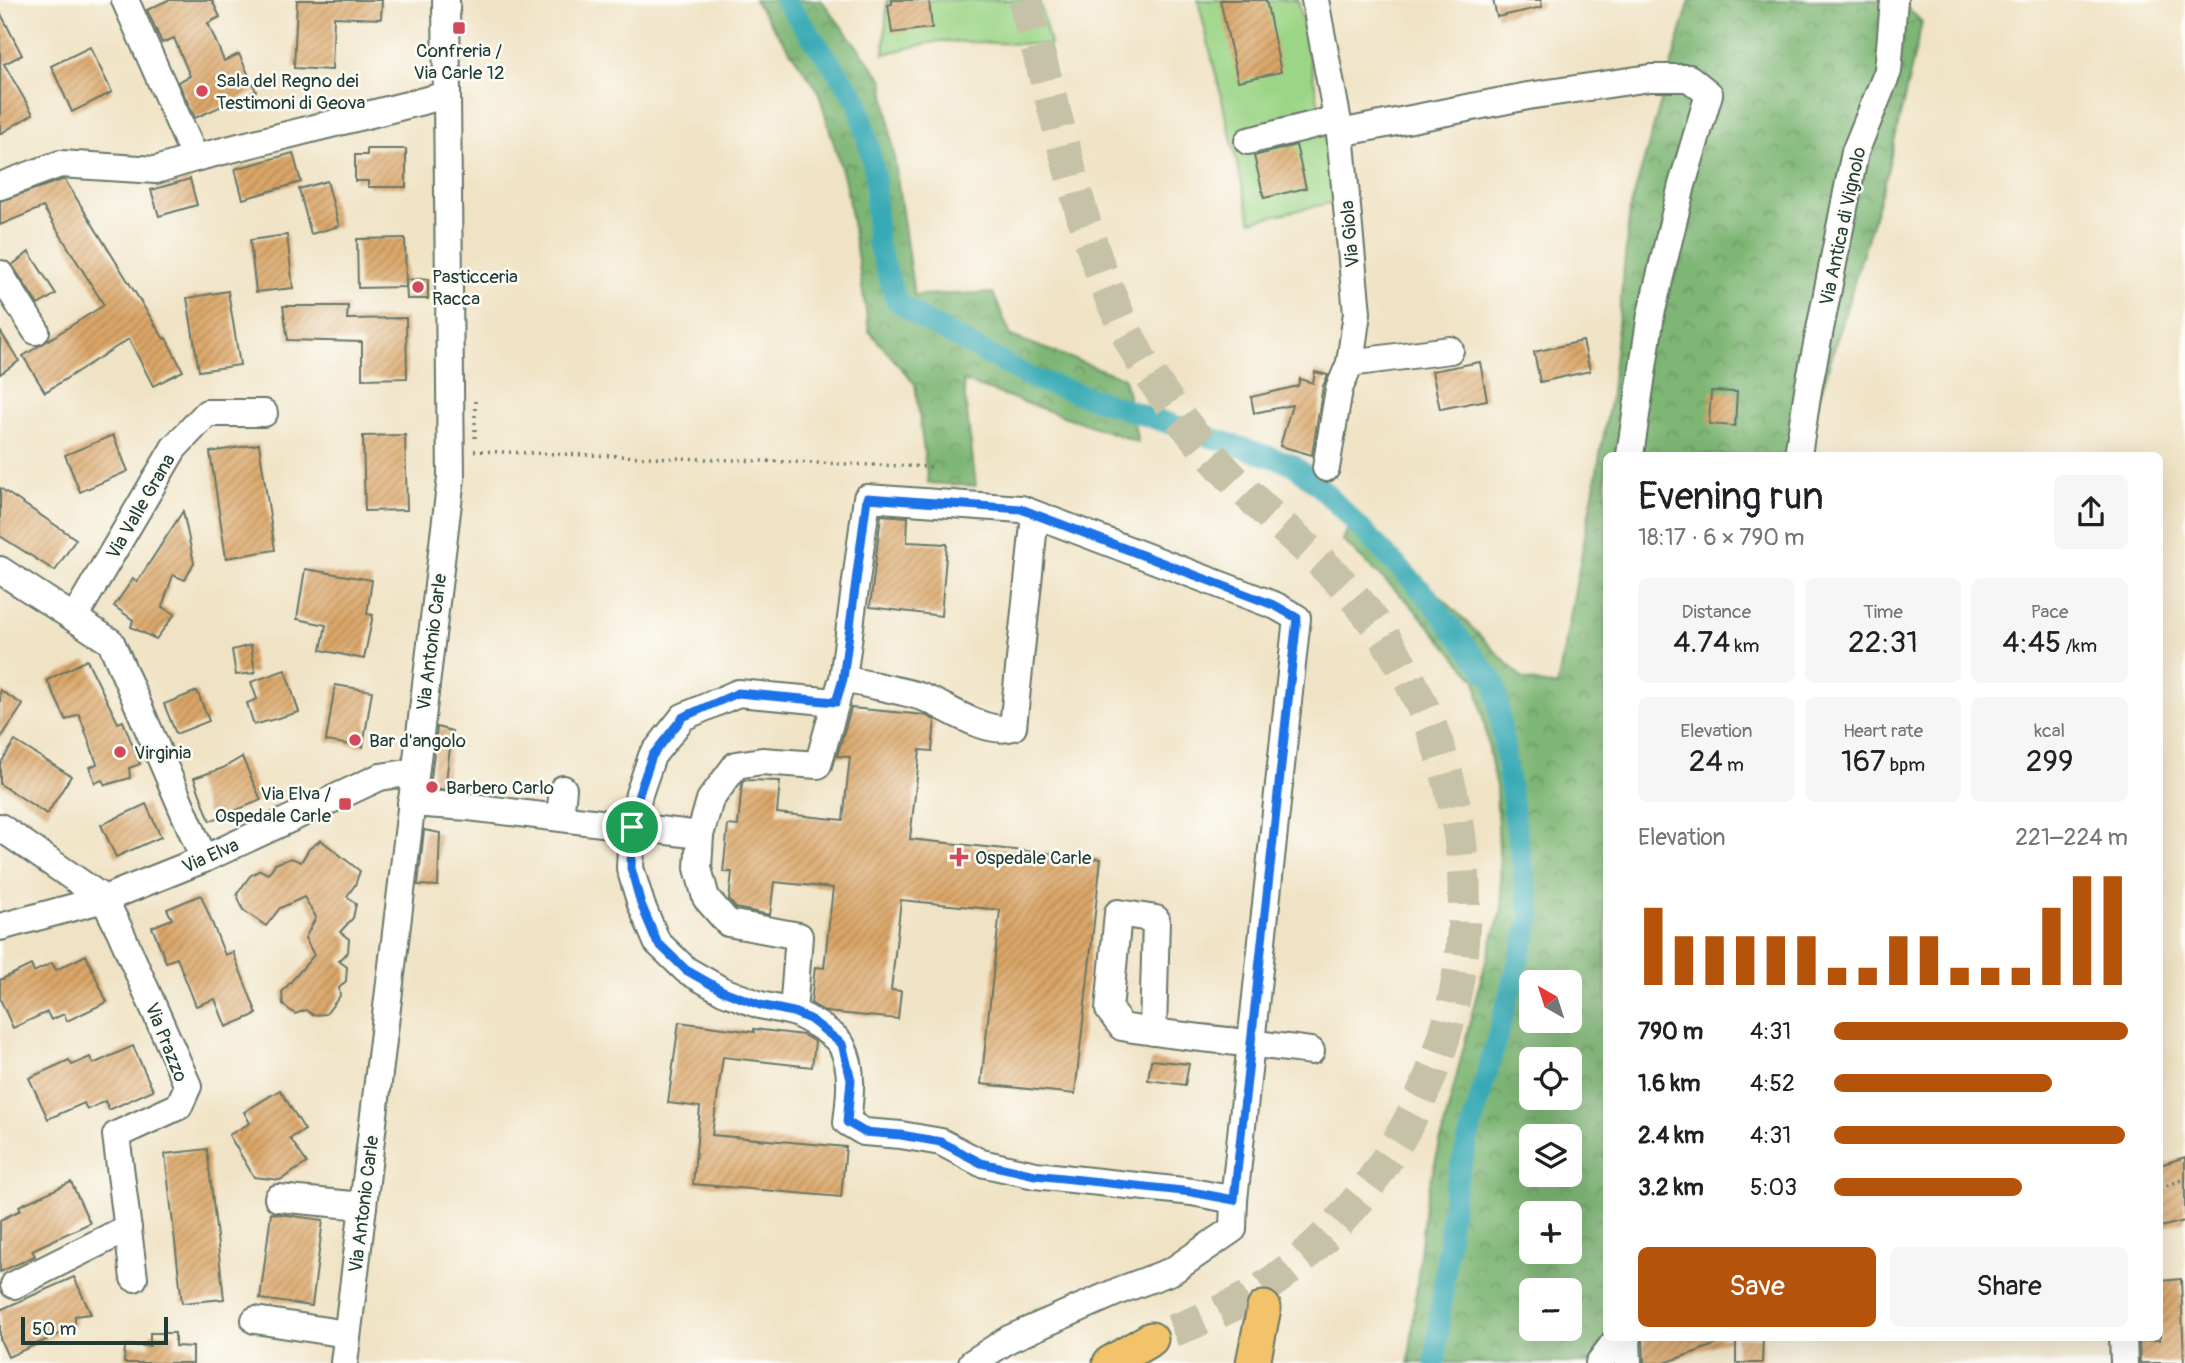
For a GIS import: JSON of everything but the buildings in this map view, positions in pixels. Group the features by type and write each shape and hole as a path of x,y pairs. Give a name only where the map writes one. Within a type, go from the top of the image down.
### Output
{"main road":[{"path":"1253,1363 1264,1308"},
{"path":"1110,1363 1151,1339"}],"street":[{"path":"125,0 195,158"},
{"name":"Via Antonio Carle","path":"344,1363 451,478 446,0"},
{"name":"Via Giola","path":"1315,0 1338,126 1357,313 1350,363 1339,389 1326,468"},
{"name":"Via Antica di Vignolo","path":"1798,452 1808,390 1855,152 1888,71 1894,0"},
{"path":"1248,141 1650,78 1689,78 1709,94 1682,185 1651,314 1630,452"},
{"path":"0,186 60,164 156,170 447,95"},
{"path":"0,274 36,331"},
{"path":"1350,363 1450,351"},
{"name":"Via Valle Grana","path":"74,618 174,448 207,413 264,414"},
{"path":"793,1012 799,936 728,923 706,898 698,868 700,835 710,800 736,765 762,761 818,765 840,690 867,498 1021,509 1276,606 1297,618 1233,1229 1172,1271 1121,1290 1009,1339 972,1363"},
{"path":"1035,515 1013,727 1005,730 967,720 922,698 840,690 738,693 683,717 652,756 639,794 632,827 631,868 641,904 657,942 686,970 723,991 810,1019 842,1044 851,1080 847,1122 864,1132 941,1142 981,1163 1035,1175 1192,1192 1234,1200"},
{"path":"0,570 111,642 204,859"},
{"name":"Via Elva","path":"0,927 104,899 204,859 380,777 414,772"},
{"path":"560,817 563,789"},
{"path":"411,803 560,817 700,835"},
{"name":"Via Prazzo","path":"0,827 104,899 188,1086 178,1105 116,1135 134,1278"},
{"path":"1153,1032 1311,1051"},
{"path":"278,1198 363,1206"},
{"path":"14,1285 128,1228"},
{"path":"255,1320 347,1334"},
{"path":"1600,1363 1616,1341"},
{"path":"1625,1341 1628,1363"},
{"path":"2123,1341 2124,1363"}],"path":[{"path":"451,451 934,467"},
{"path":"2163,1187 2185,1179"}],"green space":[{"path":"754,0 821,0 883,80 914,295 993,293 1011,336 1124,378 1138,442 963,381 976,486 928,483 915,384 869,331 846,185 818,90"},
{"path":"887,0 1039,0 1050,45 939,41 884,54"},
{"path":"1198,0 1298,0 1338,201 1251,221"},
{"path":"1690,0 1900,0 1922,22 1886,177 1803,452 1603,452 1603,1341 1608,1341 1618,1363 1409,1363 1425,1204 1478,989 1502,908 1496,787 1476,680 1409,603 1343,541 1354,509 1523,679 1557,687 1610,401 1630,209"}],"waterway":[{"path":"785,0 858,101 875,173 877,242 896,300 922,319 1031,378 1292,464 1318,485 1426,595 1495,683 1531,917 1454,1190 1435,1363"}],"tunnel":[{"path":"1024,0 1086,225 1104,280 1127,334 1162,392 1209,453 1344,586 1376,625 1412,686 1439,750 1457,817 1464,885 1461,953 1449,1020 1426,1086 1381,1168 1355,1203 1325,1236 1275,1280 1231,1306 1151,1339"}],"place":[{"name":"Confreria / Via Carle 12","path":"459,28"},
{"name":"Sala del Regno dei Testimoni di Geova","path":"202,91"},
{"name":"Pasticceria Racca","path":"418,287"},
{"name":"Bar d'angolo","path":"355,740"},
{"name":"Virginia","path":"120,752"},
{"name":"Barbero Carlo","path":"432,787"},
{"name":"Via Elva / Ospedale Carle","path":"345,804"},
{"name":"Ospedale Carle","path":"959,857"}],"route":[{"path":"867,498 1021,509 1276,606 1297,618 1234,1200 1192,1192 1035,1175 981,1163 941,1142 864,1132 847,1122 851,1080 842,1044 810,1019 723,991 686,970 657,942 641,904 631,868 632,827 639,794 652,756 683,717 738,693 836,702 843,679 867,498"}]}
